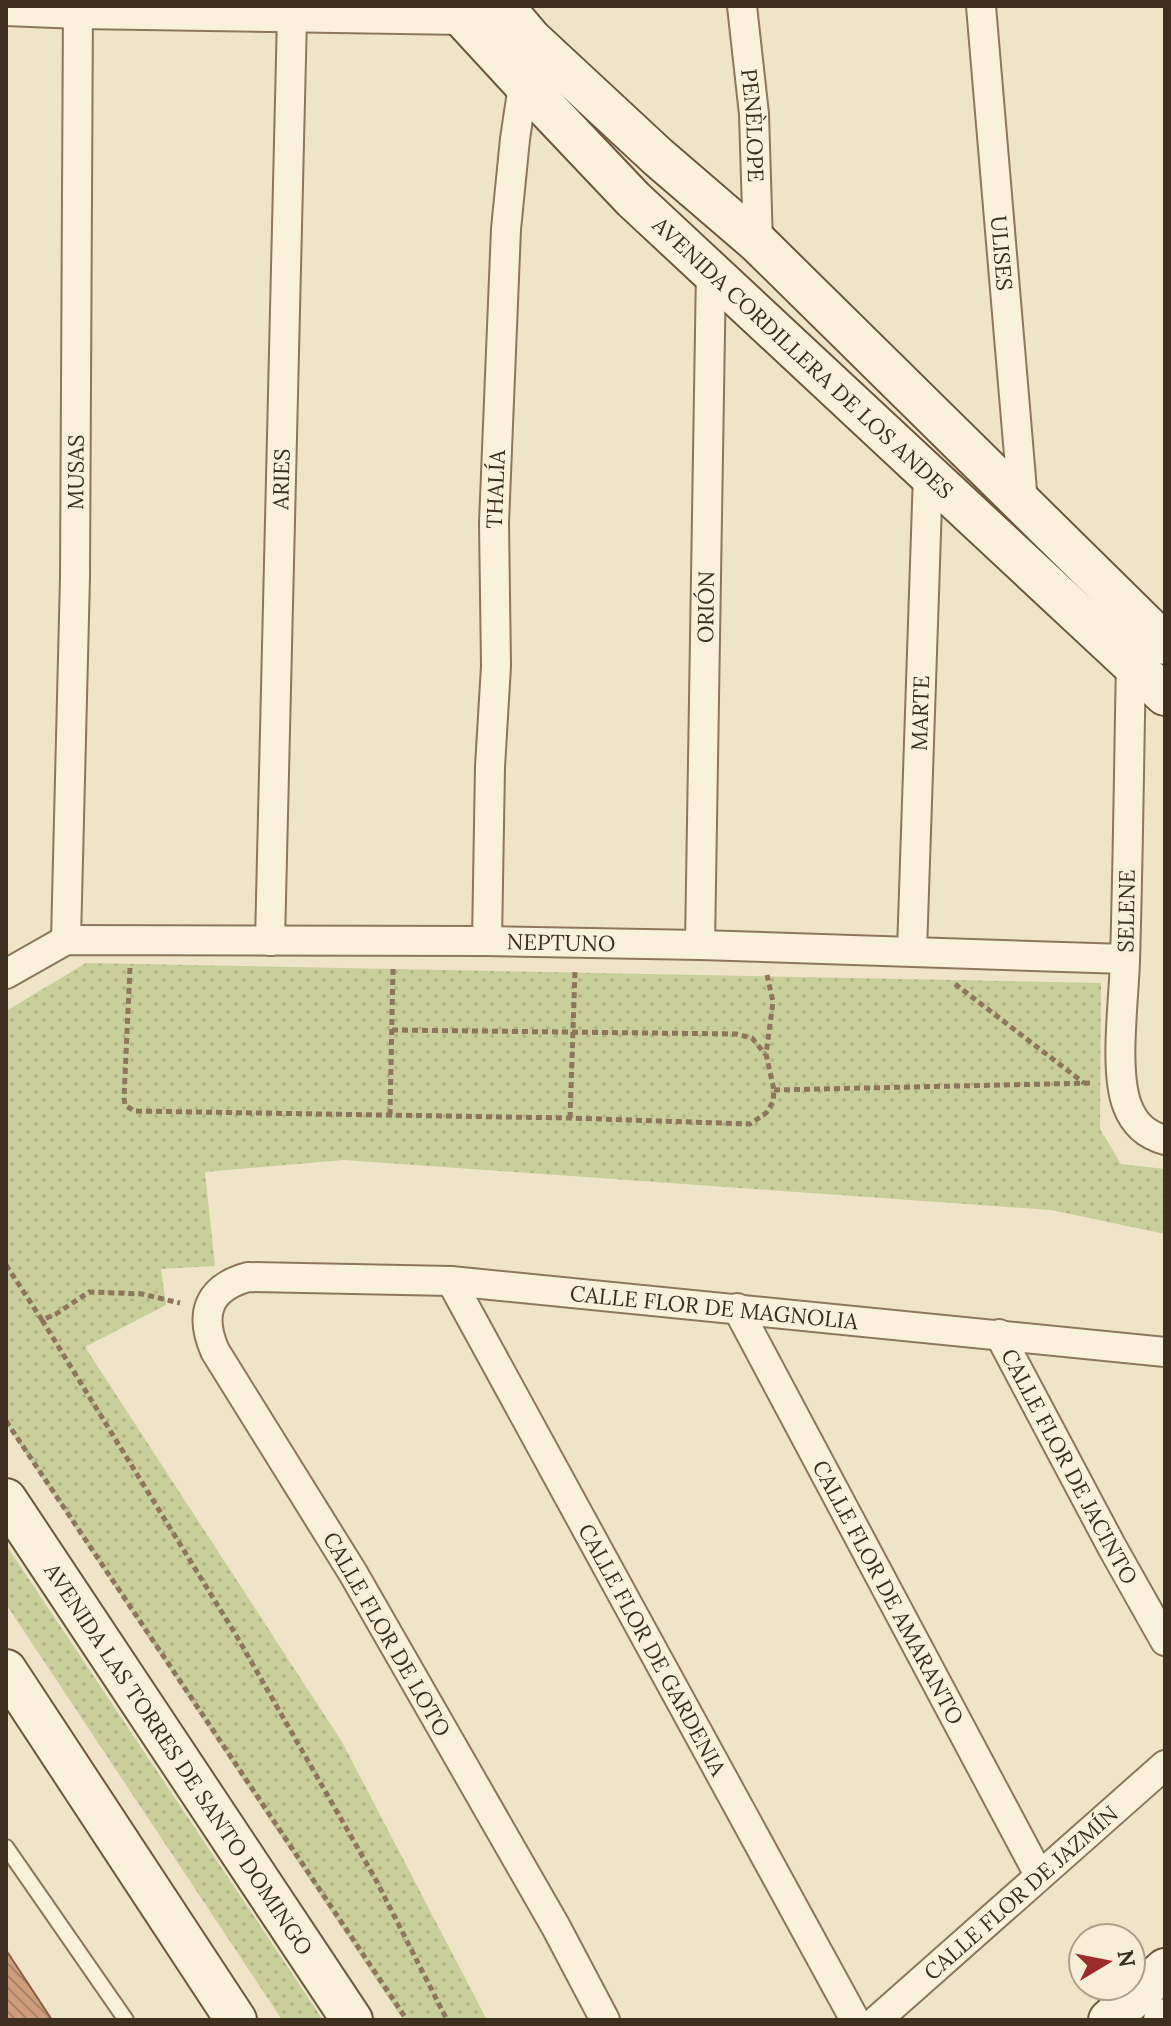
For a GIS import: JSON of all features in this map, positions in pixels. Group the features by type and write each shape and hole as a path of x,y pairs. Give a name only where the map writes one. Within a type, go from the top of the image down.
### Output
{"street":[{"name":"PENÈLOPE","path":"742,6 754,114 758,243"},
{"name":"ULISES","path":"981,6 1023,502"},
{"name":"MUSAS","path":"66,940 75,577 78,10"},
{"path":"6,11 292,16 460,13 514,19"},
{"name":"AVENIDA CORDILLERA DE LOS ANDES","path":"460,13 633,199 928,474 1148,653"},
{"name":"ARIES","path":"270,941 292,16"},
{"name":"AVENIDA CORDILLERA DE LOS ANDES","path":"514,19 658,157 758,243 1023,502 1148,653 1165,695"},
{"name":"THALÍA","path":"487,941 490,767 496,666 494,523 502,320 506,229 523,83 514,19"},
{"name":"ORIÓN","path":"700,945 711,270"},
{"name":"MARTE","path":"912,951 928,474"},
{"name":"SELENE","path":"1148,653 1125,959 1121,1063 1126,1103 1139,1126 1154,1137 1165,1140"},
{"name":"NEPTUNO","path":"6,974 66,940 487,941 1125,959"},
{"name":"CALLE FLOR DE MAGNOLIA","path":"208,1310 216,1295 225,1287 238,1280 263,1276 451,1281 1165,1352"},
{"name":"CALLE FLOR DE GARDENIA","path":"451,1281 855,2020"},
{"name":"CALLE FLOR DE AMARANTO","path":"737,1308 1039,1875"},
{"name":"CALLE FLOR DE LOTO","path":"208,1310 206,1325 215,1351 353,1573 556,1927 605,2020"},
{"name":"CALLE FLOR DE JACINTO","path":"999,1334 1165,1641"},
{"name":"AVENIDA LAS TORRES DE SANTO DOMINGO","path":"6,1499 352,2020"},
{"path":"14,1689 236,2020"},
{"name":"CALLE FLOR DE JAZMÍN","path":"877,2020 1165,1765"},
{"path":"1109,2020 1165,1969"}],"lane":[{"path":"6,1847 126,2020"}],"path":[{"path":"132,940 124,1098 125,1105 134,1111 750,1124 766,1113 773,1102 774,1090 766,1054 773,1002 761,947"},
{"path":"390,1115 394,941"},
{"path":"570,1118 575,943"},
{"path":"912,951 1085,1083"},
{"path":"392,1030 736,1034 752,1038 766,1054"},
{"path":"774,1090 1123,1083"},
{"path":"6,1265 236,1635 376,1880 447,2020"},
{"path":"42,1320 89,1292 142,1294 208,1310"},
{"path":"6,1421 407,2020"}],"green space":[{"path":"86,963 1101,983 1100,1129 1121,1164 1165,1169 1165,1234 1051,1210 344,1160 205,1172 215,1266 161,1269 166,1305 85,1347 342,1742 487,2020 403,2020 6,1424 6,1011"},
{"path":"6,1545 323,2020 282,2020 6,1604"}],"building":[{"path":"6,1950 52,2020 6,2020"}]}
